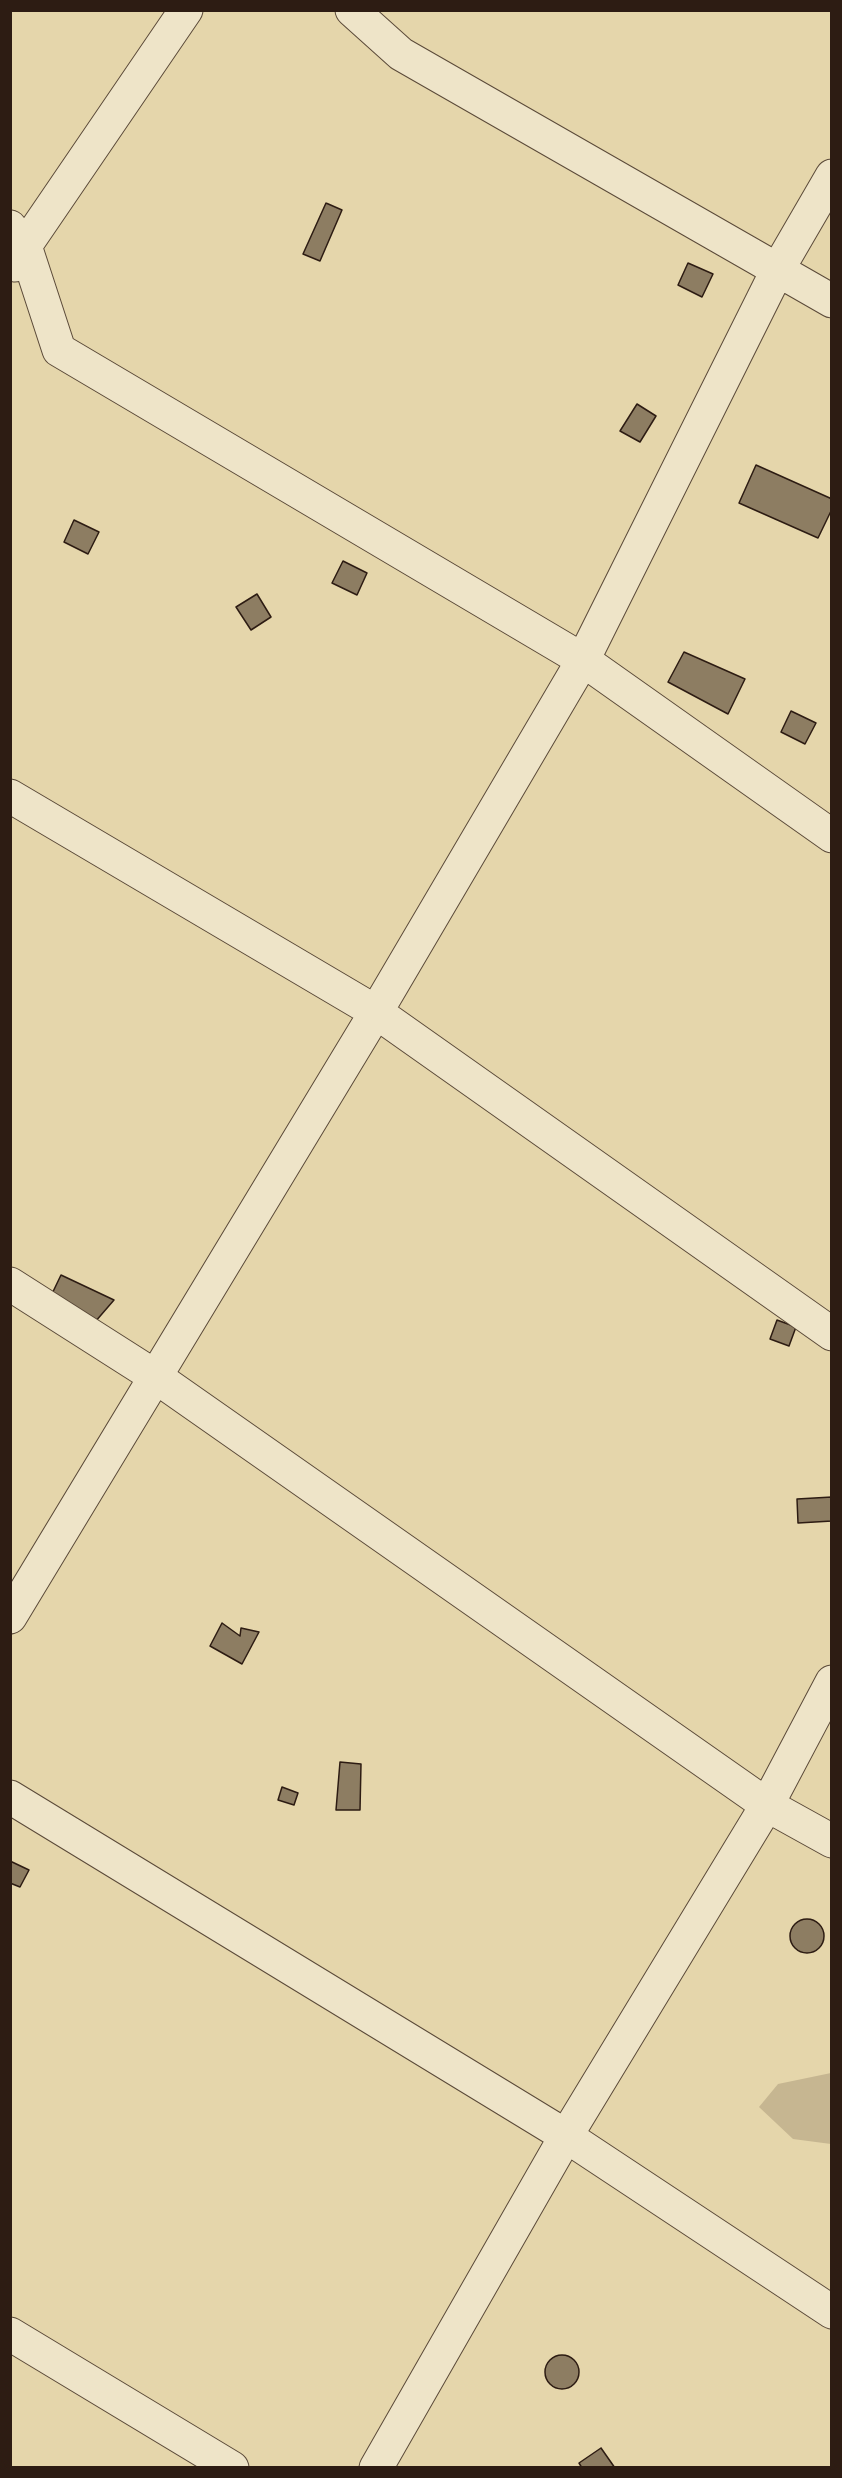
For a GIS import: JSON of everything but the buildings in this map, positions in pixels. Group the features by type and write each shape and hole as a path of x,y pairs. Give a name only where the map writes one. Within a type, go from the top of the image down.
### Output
{"street":[{"path":"10,275 18,236 186,10"},
{"path":"352,10 401,54 831,301"},
{"path":"10,1617 376,1012 582,660 778,269 831,176"},
{"path":"18,236 59,350 582,660 831,836"},
{"path":"10,796 376,1012 831,1334"},
{"path":"10,1284 156,1377 767,1805 831,1841"},
{"path":"376,2468 566,2136 767,1805 831,1682"},
{"path":"10,1797 566,2136 831,2312"},
{"path":"10,2334 232,2468"}],"shaded area":[{"path":"831,2073 831,2144 793,2139 759,2107 778,2084"}]}
